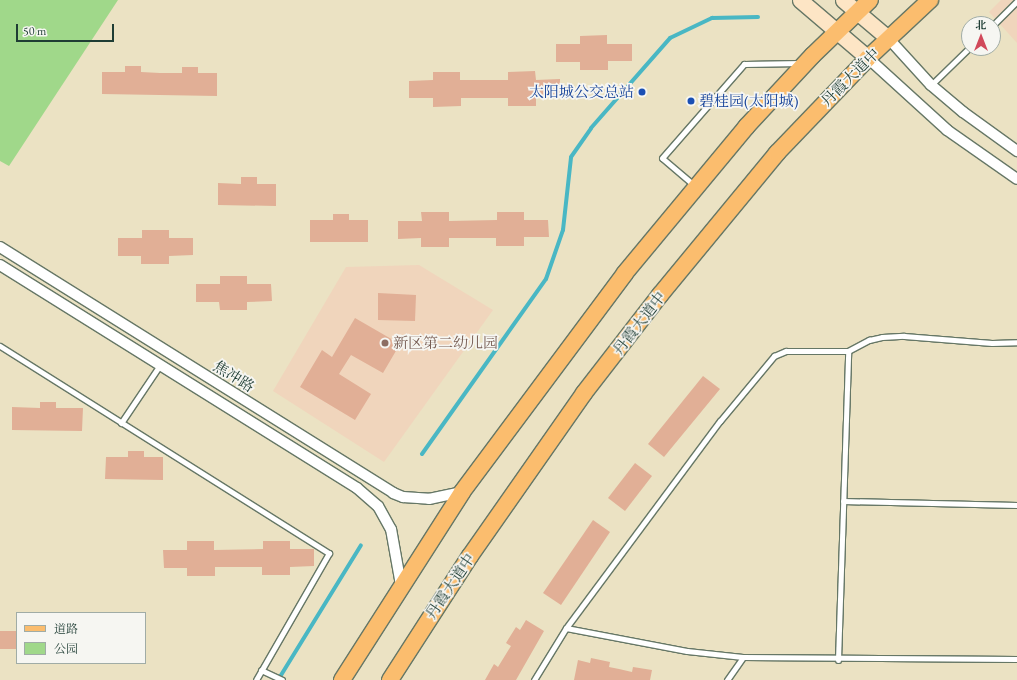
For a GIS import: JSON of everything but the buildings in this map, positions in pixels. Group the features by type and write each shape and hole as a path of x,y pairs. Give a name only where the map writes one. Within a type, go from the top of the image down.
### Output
{"main road":[{"path":"800,0 868,58"},
{"path":"843,0 858,11 889,39"},
{"path":"342,680 401,585 462,492 553,367 695,186 806,63 870,0"},
{"name":"丹霞大道中","path":"390,680 470,556 589,387 725,214 777,153 868,58 930,0"}],"street":[{"path":"889,39 931,85 963,112 1017,151"},
{"path":"868,58 947,130 1017,179"},
{"name":"焦冲路","path":"0,247 393,492 403,497 429,500 462,492"},
{"name":"焦冲路","path":"0,264 370,499 386,516 393,532 401,585"}],"lane":[{"path":"1001,17 1017,1"},
{"path":"931,85 961,56"},
{"path":"695,186 662,158 744,64 806,63"},
{"path":"534,680 566,628 720,421 774,356 786,351 848,351 869,340 882,337 904,336 992,343 1017,342"},
{"path":"0,346 329,553 256,680"},
{"path":"838,660 848,351"},
{"path":"121,423 160,365"},
{"path":"843,501 1017,505"},
{"path":"566,628 687,651 743,657 838,660 1017,659"},
{"path":"727,680 743,657"},
{"path":"262,670 282,680"}],"shaded area":[{"path":"1001,0 1017,0 1017,43 1001,25 1001,16 993,16 989,12"},
{"name":"新区第二幼儿园","path":"419,265 493,310 384,462 273,391 346,267"}],"green space":[{"path":"0,0 118,0 9,166 0,161"}],"waterway":[{"path":"422,454 546,279 563,230 571,157 591,128 670,38 712,18 758,17"},
{"path":"278,680 361,545"}],"place":[{"name":"太阳城公交总站","path":"642,92"},
{"name":"碧桂园(太阳城)","path":"691,101"},
{"name":"新区第二幼儿园","path":"385,343"}]}
